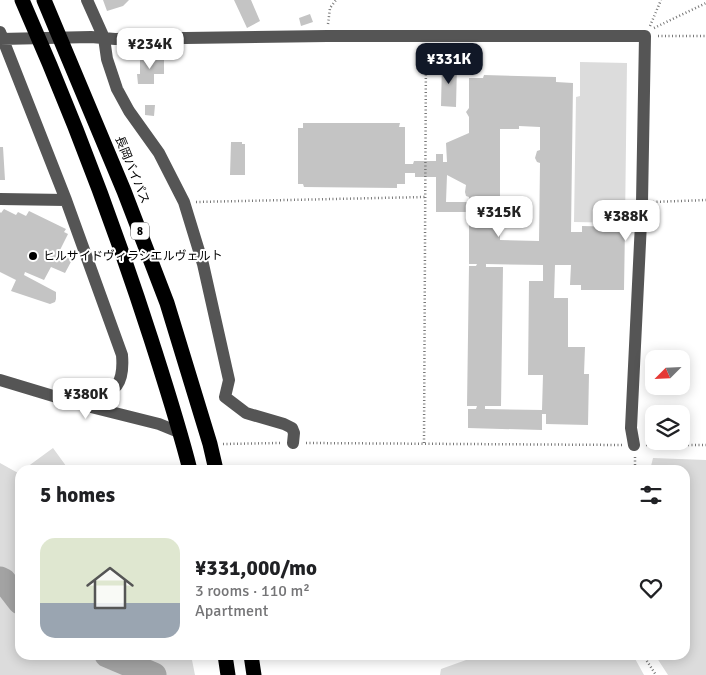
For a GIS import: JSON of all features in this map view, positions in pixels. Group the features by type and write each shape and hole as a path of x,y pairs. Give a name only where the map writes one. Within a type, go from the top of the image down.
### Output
{"highway":[{"name":"8","path":"22,0 109,214 129,270 181,433 189,465"},
{"name":"長岡バイパス","path":"44,0 124,190 167,303 215,465"},
{"path":"226,660 228,675"},
{"path":"252,660 254,675"}],"street":[{"path":"87,0 104,38 107,59 117,89 129,111 159,153 184,202 205,272 229,380 225,397 246,414 292,428 294,433 293,443"},
{"path":"82,405 116,387 121,380 123,369 122,355 66,200 3,37 90,37 115,39 327,36 646,36 642,202 631,428 634,445"},
{"path":"0,199 66,200"},
{"path":"0,380 82,405 159,424 181,433"}],"path":[{"path":"327,36 330,8 336,0"},
{"path":"661,0 648,30 706,3"},
{"path":"424,443 426,36"},
{"path":"646,36 706,36"},
{"path":"184,202 425,197"},
{"path":"642,202 706,200"},
{"path":"210,444 706,445"},
{"path":"646,660 656,675"}],"shaded area":[{"path":"580,62 627,63 625,223 574,222 576,97 580,96"},
{"path":"53,448 65,465 30,465"},
{"path":"653,458 706,460 706,675 668,675 658,660 690,660 690,465 651,465"},
{"path":"0,463 15,471 15,660 192,660 195,675 0,675"},
{"path":"466,660 636,660 644,675 440,675 441,669"}],"building":[{"path":"103,0 129,0 123,6 107,11"},
{"path":"234,0 251,0 260,21 247,28"},
{"path":"310,14 313,22 301,26 299,18"},
{"path":"140,58 164,58 164,74 154,74 154,84 138,84 137,74 140,74"},
{"path":"442,63 457,64 456,107 441,106"},
{"path":"484,75 556,77 556,82 573,83 571,232 582,232 582,226 625,227 624,290 581,290 581,285 570,285 571,265 555,265 554,298 568,298 568,347 585,347 584,374 589,374 588,425 546,424 546,414 542,414 542,430 468,428 468,409 476,409 477,406 467,406 469,266 476,266 477,264 469,264 469,212 436,212 436,177 415,177 415,173 405,173 405,184 397,184 397,188 304,187 303,184 298,184 298,128 303,128 303,123 400,123 399,127 405,127 405,164 413,164 414,161 436,161 436,154 443,154 443,162 447,162 446,143 469,133 469,117 466,112 469,108 469,78 483,78","holes":["519,126 540,127 540,150 537,151 535,158 540,163 539,241 500,240 500,129 519,129","447,175 466,185 465,192 466,196 469,197 469,202 446,202","486,264 543,265 543,281 529,281 528,375 543,375 542,410 485,409 485,406 501,406 503,267 486,267"]},
{"path":"145,105 155,105 154,116 145,115"},
{"path":"231,142 242,142 242,144 245,144 245,175 230,175"},
{"path":"0,147 3,147 5,180 0,180"},
{"name":"ヒルサイドヴィラシエルヴェルト","path":"4,209 16,215 18,212 26,216 29,211 66,229 64,232 68,234 59,252 72,260 65,273 51,267 44,280 25,272 24,275 56,292 55,302 50,304 11,291 16,280 0,272 0,212"}],"waterway":[{"path":"0,579 4,581 15,595"},
{"path":"119,660 154,675"}],"place":[{"name":"ヒルサイドヴィラシエルヴェルト","path":"33,256"}]}
